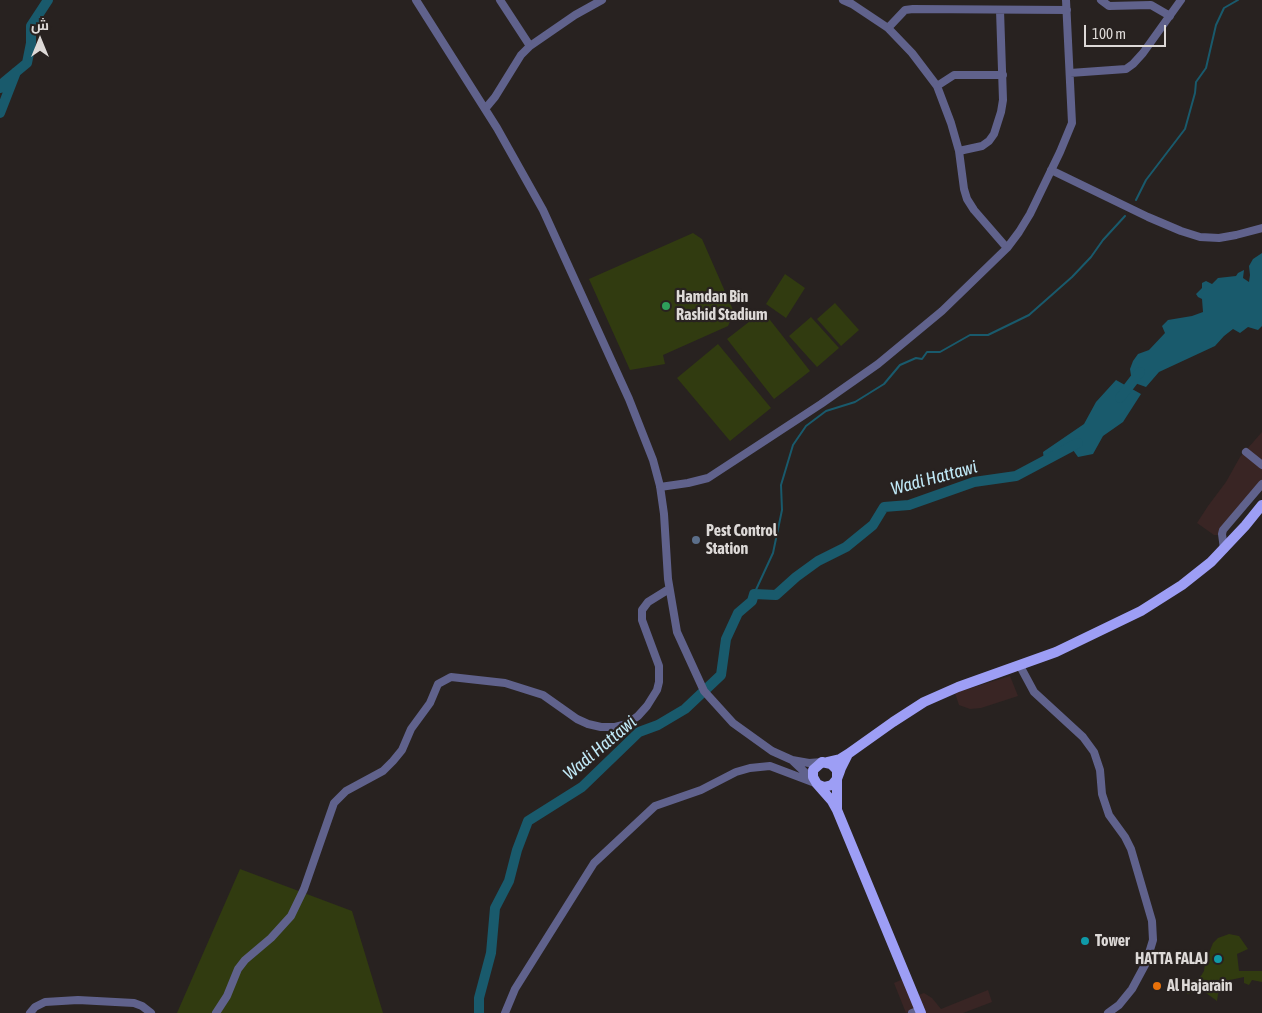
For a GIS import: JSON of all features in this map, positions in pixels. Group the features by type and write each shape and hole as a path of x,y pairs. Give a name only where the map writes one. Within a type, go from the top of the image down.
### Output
{"main road":[{"path":"918,1012 837,810 832,801 815,783 813,770 818,764 834,761 848,754 924,702 958,686 1056,652 1141,610 1182,585 1211,562 1224,550 1262,505"},
{"path":"815,783 828,787 835,783 848,754"},
{"path":"825,762 834,766 837,770 837,810"}],"street":[{"path":"416,0 497,128 543,210 629,399 652,460 660,489 669,589 676,632 704,690 733,723 772,751 792,760 810,763 825,762"},
{"path":"500,0 530,46"},
{"path":"485,109 495,97 521,55 530,46 575,15 602,0"},
{"path":"843,0 853,2 888,28 912,53 937,86 951,122 959,151 967,199 974,210 1007,248"},
{"path":"660,489 708,478 821,404 878,364 942,310 1007,248 1030,214 1070,132 1072,123 1066,0"},
{"path":"1101,0 1109,6 1151,5 1170,16"},
{"path":"1070,73 1126,69 1142,53 1181,0"},
{"path":"888,28 905,10 923,8 1067,10"},
{"path":"959,151 982,146 990,142 1004,100 1000,10"},
{"path":"937,86 954,75 1003,75"},
{"path":"1051,170 1148,218 1200,237 1219,238 1262,228"},
{"path":"1246,452 1262,465"},
{"path":"1224,550 1223,530 1262,484"},
{"path":"216,1013 227,996 238,969 291,916 304,889 334,803 346,791 383,771 394,760 402,750 411,729 430,703 438,684 451,677 505,683 543,695 577,719 588,724 601,727 615,727 627,724 647,706 657,690 659,682 660,666 642,620 642,610 648,602 669,589"},
{"path":"1020,666 1034,692 1083,737 1094,752 1100,770 1102,794 1109,815 1131,849 1152,921 1153,940 1146,963 1132,989 1108,1013"},
{"path":"792,760 815,783"},
{"path":"505,1013 515,989 576,895 594,863 655,806 701,790 736,772 750,768 770,766 815,783"},
{"path":"30,1013 35,1006 45,1002 78,1000 134,1003 151,1013"}],"shaded area":[{"path":"1262,432 1262,487 1224,535 1214,535 1197,523 1226,482 1240,457"},
{"path":"1010,676 1018,696 981,708 970,709 959,705 955,693"},
{"path":"903,979 910,998 924,993 932,998 941,1009 988,990 992,1002 963,1013 925,1013 923,1007 906,1013 894,983"}],"green space":[{"name":"Hamdan Bin Rashid Stadium","path":"693,233 702,239 734,312 728,326 663,355 665,364 630,370 589,279"},
{"path":"785,274 805,288 786,318 766,304"},
{"path":"835,303 859,330 841,346 817,319"},
{"path":"763,311 810,371 774,399 727,339"},
{"path":"811,317 839,348 817,367 789,336"},
{"path":"718,344 771,408 730,441 677,378"},
{"path":"240,869 352,911 383,1013 177,1013"},
{"path":"1229,934 1239,936 1248,949 1237,954 1239,971 1262,971 1262,982 1252,980 1249,985 1244,983 1244,977 1230,980 1218,994 1217,1001 1202,990 1187,994 1185,985 1190,984 1201,976 1213,943 1218,938"}],"water":[{"path":"1262,253 1262,326 1258,330 1248,327 1240,333 1233,329 1215,346 1159,372 1146,387 1132,382 1130,369 1133,361 1138,354 1149,350 1165,333 1162,326 1168,320 1203,312 1202,299 1196,294 1202,288 1202,283 1206,281 1212,284 1218,278 1236,276 1244,270 1243,278 1249,282 1249,266 1253,259"},
{"path":"1116,380 1141,394 1123,422 1103,436 1093,454 1078,457 1073,450 1064,448 1056,455 1044,460 1043,452 1084,424 1096,402"}],"waterway":[{"path":"0,88 4,82 27,63 31,43 31,26 48,0"},
{"path":"1136,200 1146,180 1185,129 1195,93 1196,82 1206,68 1216,25 1224,8 1238,0"},
{"path":"0,113 16,72"},
{"path":"754,594 773,553 782,510 781,485 793,445 806,426 826,411 855,402 884,384 900,365 916,358 922,359 927,352 940,352 970,335 988,335 1029,315 1072,277 1125,216"},
{"name":"Wadi Hattawi","path":"1120,398 1140,372"},
{"name":"Wadi Hattawi","path":"479,1013 479,998 491,953 495,908 509,881 517,850 528,821 582,787 639,732 658,725 685,709 721,675 726,639 738,613 752,601 754,594 776,595 818,561 846,547 873,525 884,507 909,505 974,482 1016,476 1078,443"}],"place":[{"name":"Hamdan Bin Rashid Stadium","path":"666,306"},
{"name":"Pest Control Station","path":"696,540"},
{"name":"Tower","path":"1085,941"},
{"name":"HATTA FALAJ","path":"1218,959"},
{"name":"Al Hajarain","path":"1157,986"}]}
